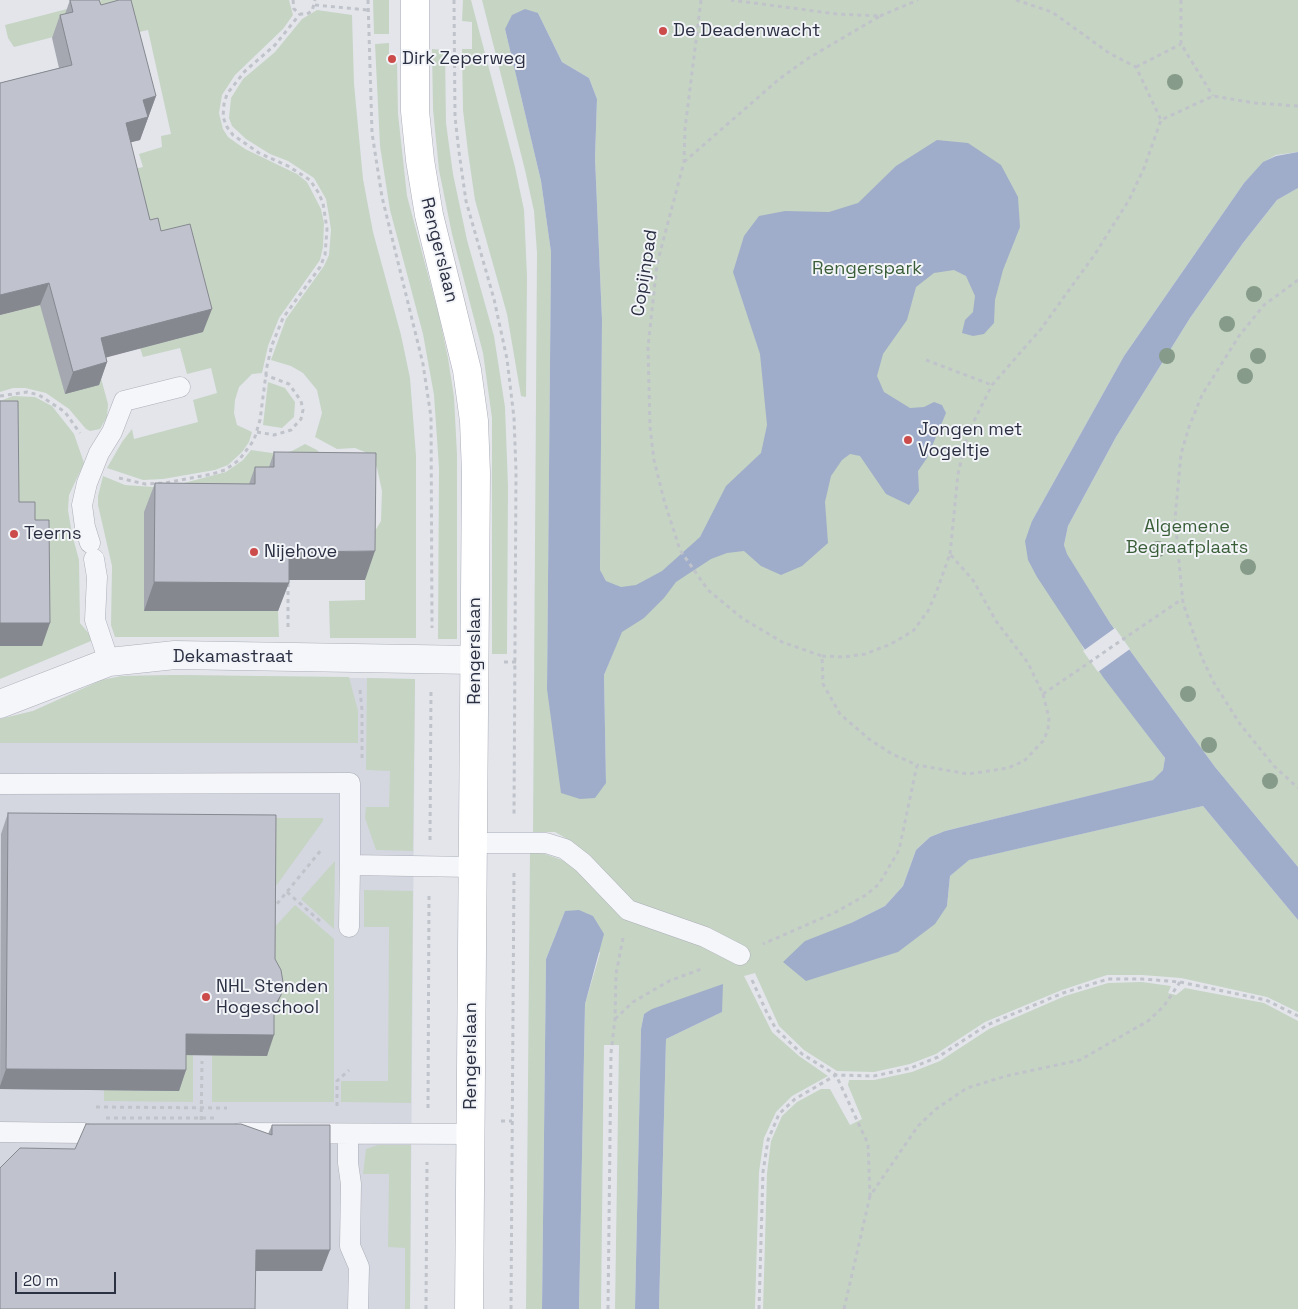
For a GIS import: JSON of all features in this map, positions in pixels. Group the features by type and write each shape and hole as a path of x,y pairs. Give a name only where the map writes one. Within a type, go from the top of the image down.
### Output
{"street":[{"name":"Rengerslaan","path":"415,0 415,111 420,160 429,215 467,370 474,421 476,473 469,1309"},
{"name":"Dekamastraat","path":"0,704 108,662 175,655 474,660"}],"lane":[{"path":"108,662 95,620 97,577 85,527 82,504 96,460 112,432 124,401 180,387"},
{"path":"0,784 350,783 349,927"},
{"path":"350,866 473,855 546,843 565,849 583,863 628,910 705,937 740,955"},
{"path":"0,1132 95,1133"},
{"path":"201,1133 471,1134"},
{"path":"348,1134 348,1163 351,1184 350,1246 359,1267 358,1309"}],"path":[{"path":"293,0 294,9 300,14 307,14 315,5 315,0"},
{"path":"454,0 455,117 460,162 466,201 494,299 507,359 514,418"},
{"name":"Copijnpad","path":"701,0 685,129 684,162 657,264 648,347 650,427 654,460 680,550 708,590 742,618 782,642 822,656 844,657 865,654 891,644 913,630 928,611 950,554 958,474 968,433 992,385 1041,329 1095,254 1133,192 1144,168 1161,120"},
{"path":"731,0 837,14 880,16"},
{"path":"684,162 778,80 807,59 880,16 918,0"},
{"path":"1016,0 1052,12 1109,53 1136,67 1161,120 1213,96 1255,103 1298,106"},
{"path":"1181,0 1181,44 1213,96"},
{"path":"315,5 368,10"},
{"path":"0,396 27,392 39,395 53,402 65,412 85,440 96,460 129,482 145,484 188,480 226,470 248,450 257,432 265,375 272,345 283,318 320,266 325,255 327,242 325,214 318,192 310,180 288,166 259,153 234,135 227,127 223,116 224,104 227,94 245,71 275,45 300,14"},
{"path":"1136,67 1181,44"},
{"path":"1298,280 1264,305 1239,336 1202,395 1189,427 1181,454 1175,519 1182,599 1199,651 1214,683 1240,724 1274,766 1298,788"},
{"path":"926,360 992,385"},
{"path":"257,432 274,435 291,430 301,419 303,410 301,401 289,384 265,375"},
{"path":"822,656 823,684 840,714 869,739 892,754 917,765 968,774 1008,768 1024,761 1043,741 1048,730 1049,718 1044,694 1028,663 996,621 973,580 950,554"},
{"path":"288,577 288,656"},
{"path":"1044,694 1182,599"},
{"path":"350,783 361,767 362,710 358,678 358,658"},
{"path":"615,1019 634,1002 669,981 740,955 836,912 866,895 878,884 899,850 917,765"},
{"path":"268,916 329,841 349,842"},
{"path":"287,892 328,928"},
{"path":"608,1309 611,1052 615,1019 616,974 628,910"},
{"path":"740,955 766,1013 776,1028 802,1054 836,1075 874,1076 911,1068 938,1057 987,1025 1063,993 1108,979 1180,982 1266,1000 1298,1016"},
{"path":"870,1196 918,1126 936,1109 967,1088 1006,1076 1080,1060 1148,1021 1164,1006 1180,982"},
{"path":"201,1133 202,1061"},
{"path":"338,1109 337,1081 349,1070"},
{"path":"836,1075 868,1144 870,1196 844,1309"},
{"path":"759,1309 763,1172 768,1140 779,1114 795,1099 836,1075"}],"shaded area":[{"name":"NHL Stenden Hogeschool","path":"175,675 415,679 410,1309 0,1309 0,719 33,711 102,680 122,676"}],"green space":[{"path":"102,0 289,0 293,15 283,29 235,75 222,95 219,113 223,129 228,137 245,149 297,174 307,182 321,209 324,223 323,247 320,260 279,318 268,346 262,373 252,374 239,387 234,413 237,425 252,432 249,442 242,452 228,465 215,470 163,479 143,480 107,468 132,429 134,439 198,422 193,400 217,393 211,368 187,374 180,348 143,357 140,348 203,332 153,254 134,169 143,167 139,154 162,147 161,136 171,134 148,30 126,35 65,34 14,47 8,38 5,25"},
{"path":"373,0 389,0 389,34 374,34"},
{"path":"463,0 471,0 515,167 524,210 527,276 526,397 521,396 507,314 475,200 463,110 462,49 472,49 472,22 462,21"},
{"name":"Rengerspark","path":"482,0 1298,0 1298,152 1276,155 1264,162 1244,183 1124,356 1032,521 1083,648 1165,758 1163,770 1154,780 945,831 930,837 916,850 903,886 885,906 851,923 947,906 950,876 968,860 1203,806 1298,920 1298,1012 1267,997 1181,978 1107,975 1062,990 985,1022 936,1054 910,1064 874,1072 837,1071 804,1050 779,1026 755,973 744,976 772,1032 799,1056 828,1076 792,1096 776,1112 764,1138 759,1172 755,1309 659,1309 666,1039 722,1012 722,985 644,1014 641,1029 635,1309 615,1309 619,1045 604,1045 601,1309 579,1309 585,1004 600,953 565,911 546,959 542,1309 526,1309 530,852 545,854 565,861 579,849 569,840 555,832 533,832 537,253 534,211","holes":["538,13 562,62 589,78 597,99 595,158 602,320 600,571 606,581 615,648 604,675 606,783 547,689 551,252 541,181 505,29"]},
{"path":"317,10 352,15 354,84 363,179 373,232 401,335 410,378 416,456 416,638 330,638 329,601 365,600 365,542 370,539 381,521 382,491 377,468 372,458 365,452 355,448 337,449 315,437 322,413 317,390 303,373 291,366 271,360 286,319 324,266 329,255 331,230 326,199 314,178 288,161 270,154 246,139 232,126 229,118 231,98 243,79 275,52 302,19"},
{"path":"389,43 389,61 397,61 398,114 407,196 439,316 454,397 457,454 457,639 438,639 439,468 434,395 423,334 390,210 380,146 375,44"},
{"path":"432,49 445,50 446,123 453,174 467,240 494,336 505,407 508,486 507,654 492,654 492,418 483,353 452,234 439,170 433,109"},
{"name":"Algemene Begraafplaats","path":"1298,188 1298,867 1215,767 1110,623 1066,554 1064,545 1068,526 1116,437 1190,318 1243,243 1277,200"},
{"path":"44,304 96,360 108,404 107,417 100,429 90,431 86,429 69,409 46,393 25,388 13,388 0,392 0,315"},
{"path":"268,382 285,388 295,402 294,417 282,428 263,425"},
{"path":"13,396 35,397 52,406 74,434 84,463 69,495 68,510 79,560 80,623 90,635 91,641 0,679 0,646 10,525 0,424 0,401"},
{"path":"305,444 317,450 323,456 357,459 144,512 144,610 278,611 279,637 115,637 111,625 112,566 98,505 98,496 103,476 125,485 153,487 184,483 226,472 243,460 251,450 279,454 292,451"},
{"path":"122,676 349,677 358,711 358,743 0,743 0,719 33,711 102,680"},
{"path":"367,678 415,679 413,851 376,850 365,818 366,807 389,807 390,771 366,770"},
{"path":"269,818 323,818 323,821 268,897"},
{"path":"335,861 334,927 334,929 301,899"},
{"path":"364,890 413,891 411,1103 341,1102 341,1081 388,1081 389,927 364,927"},
{"path":"295,905 334,939 334,1102 212,1102 212,1055 268,934"},
{"path":"1142,982 1171,986 1168,993 1176,995 1185,988 1264,1003 1298,1021 1298,1309 763,1309 767,1173 771,1141 782,1116 797,1102 821,1089 830,1089 850,1125 862,1119 848,1085 849,1080 874,1080 912,1072 940,1061 989,1029 1065,996 1108,983"},
{"path":"179,1055 193,1055 193,1102 104,1101 104,1090 178,1091"},
{"path":"378,1145 411,1145 410,1309 405,1309 405,1248 388,1247 389,1174 363,1174 366,1149"}],"water":[{"path":"525,9 538,13 562,62 589,78 597,99 595,158 602,320 600,570 606,581 621,587 636,585 662,571 700,537 726,486 761,453 767,425 760,354 733,272 744,236 759,216 785,211 829,212 858,203 896,166 937,140 968,143 1001,165 1018,197 1020,227 1003,270 995,300 994,323 984,334 973,336 962,333 965,320 973,312 975,296 966,276 954,270 934,273 916,287 907,320 883,354 877,376 884,392 910,408 924,407 934,402 942,405 946,413 927,458 918,471 919,491 909,505 886,494 860,456 850,454 842,460 831,476 825,502 828,543 802,566 781,575 761,566 744,551 727,553 711,559 676,582 664,598 644,618 622,632 604,675 606,783 595,798 580,799 561,793 547,689 551,252 541,181 505,29 512,15"},
{"path":"1298,152 1298,188 1277,200 1243,243 1190,318 1116,437 1068,526 1064,545 1067,554 1110,623 1215,767 1298,867 1298,920 1203,806 969,860 950,876 947,906 935,924 898,952 806,981 783,962 805,941 851,923 885,906 903,886 916,850 930,837 945,831 1153,780 1163,770 1165,758 1103,677 1037,577 1028,560 1025,541 1032,521 1124,356 1244,183 1263,162 1276,156"},
{"path":"579,910 593,916 604,934 585,1004 579,1309 542,1309 546,959 565,911"},
{"path":"723,984 722,1012 666,1039 659,1309 635,1309 641,1029 644,1014 652,1009"}],"pier":[{"path":"1115,628 1130,649 1098,672 1083,651"}],"building":[{"path":"70,0 99,0 101,5 119,0 131,0 156,96 143,100 148,117 126,123 150,220 158,218 161,231 190,224 212,309 101,338 107,362 73,372 49,283 0,295 0,83 72,65 60,15 73,12"},
{"name":"Teerns","path":"0,401 18,401 19,502 35,502 35,520 49,520 50,623 0,623"},
{"name":"Nijehove","path":"274,452 376,453 375,551 289,552 289,583 154,582 155,483 255,484 255,467 274,467"},
{"path":"8,813 276,815 275,959 281,970 283,982 281,995 274,1007 274,1035 186,1034 186,1070 6,1069"},
{"path":"86,1124 241,1124 272,1135 272,1125 330,1125 330,1250 256,1250 255,1309 0,1309 0,1168 20,1148 75,1149"}],"place":[{"name":"De Deadenwacht","path":"663,31"},
{"name":"Dirk Zeperweg","path":"392,59"},
{"name":"Jongen met Vogeltje","path":"908,440"},
{"name":"Teerns","path":"14,534"},
{"name":"Nijehove","path":"254,552"},
{"name":"NHL Stenden Hogeschool","path":"206,997"}]}
